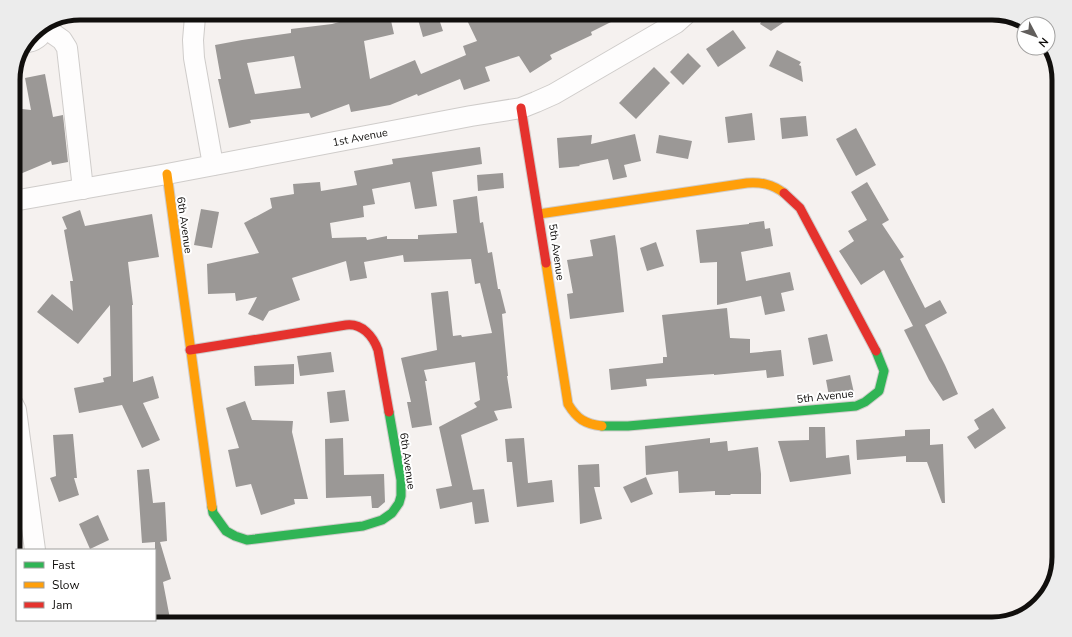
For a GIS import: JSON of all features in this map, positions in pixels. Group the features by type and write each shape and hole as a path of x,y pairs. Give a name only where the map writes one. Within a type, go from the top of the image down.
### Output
{"street":[{"path":"195,20 193,40 194,58 214,165"},
{"name":"1st Avenue","path":"20,200 521,108 554,94 679,20"},
{"path":"50,29 62,40 67,48 83,189"},
{"name":"5th Avenue","path":"521,108 568,404 578,418 588,424 600,427 628,426 856,406 865,402 879,391 884,371 878,355 800,208 775,186 762,183 742,184 539,214"},
{"name":"6th Avenue","path":"166,174 190,350 210,495 213,513 226,531 247,540 377,523 384,520 396,508 401,494 401,480 378,350 370,335 363,329 354,325 340,326 190,350"},
{"path":"20,439 35,549"}],"building":[{"path":"346,20 391,20 394,34 364,41 370,79 415,60 421,74 466,55 463,46 477,41 467,20 615,20 591,32 592,35 550,55 552,59 530,73 519,56 485,67 490,81 464,90 460,79 418,96 417,94 390,105 351,112 349,104 311,118 309,113 250,120 251,123 229,128 218,79 221,79 215,45 291,33 291,29 332,24","holes":["294,56 301,88 255,94 247,63"]},
{"path":"418,20 439,20 443,31 423,37"},
{"path":"762,20 787,20 771,31 760,24"},
{"path":"733,30 746,48 718,67 706,49"},
{"path":"777,50 801,62 799,65 801,66 803,82 769,66"},
{"path":"688,53 701,66 683,85 670,72"},
{"path":"654,67 670,83 636,119 619,103"},
{"path":"45,74 53,117 63,115 68,162 52,165 51,161 20,174 20,109 31,110 25,78"},
{"path":"752,113 755,140 728,143 725,117"},
{"path":"806,116 808,136 782,139 780,118"},
{"path":"856,128 876,165 856,176 836,139"},
{"path":"635,134 641,161 624,165 627,177 613,180 608,159 579,165 580,166 559,168 557,138 592,135 591,144"},
{"path":"659,135 692,141 688,159 656,153"},
{"path":"480,147 482,164 432,172 437,206 415,209 410,182 372,189 375,204 363,206 364,217 330,223 332,238 366,237 367,240 387,236 387,239 418,239 418,235 457,233 453,200 477,196 480,223 483,222 488,253 492,252 498,289 500,289 506,313 502,314 507,376 512,408 494,411 498,420 461,435 473,490 484,489 489,522 475,524 472,502 440,509 436,489 452,486 439,427 477,407 474,403 480,400 475,362 424,370 427,381 425,381 432,425 412,428 407,402 411,402 401,358 437,350 431,293 448,291 453,336 461,335 462,337 492,333 480,283 475,284 471,259 404,262 403,255 364,262 367,278 350,281 346,261 292,278 300,300 269,311 263,321 248,314 257,297 236,301 235,293 208,294 207,264 259,253 244,223 272,208 270,198 294,194 293,184 320,182 321,191 357,185 354,171 393,164 392,159"},
{"path":"503,173 504,188 478,191 477,175"},
{"path":"867,182 889,220 882,224 904,257 900,259 925,308 940,300 947,313 925,325 958,394 943,401 929,380 904,330 913,326 884,270 861,285 839,251 854,241 848,231 867,220 851,192"},
{"path":"201,209 219,212 212,248 194,245"},
{"path":"80,210 85,226 152,214 159,257 128,262 133,305 133,382 153,376 159,398 143,403 160,440 142,448 122,405 79,413 74,388 104,382 103,378 111,376 110,305 78,344 37,312 52,294 73,311 70,281 73,281 64,230 67,229 62,217"},
{"path":"764,221 765,229 770,228 773,246 741,252 746,281 790,272 794,290 781,293 785,311 765,315 761,296 717,305 717,262 700,263 696,230"},
{"path":"615,235 624,312 570,319 567,294 573,293 567,260 593,256 590,240"},
{"path":"656,242 664,266 647,271 640,248"},
{"path":"727,308 730,338 750,339 750,353 781,350 784,376 767,378 766,370 646,379 647,386 611,390 609,369 663,363 663,357 667,357 662,315"},
{"path":"827,334 833,361 813,365 808,338"},
{"path":"331,352 334,372 300,376 297,356"},
{"path":"294,364 294,384 255,386 254,366"},
{"path":"850,375 854,393 829,396 826,380"},
{"path":"345,390 349,421 330,423 327,392"},
{"path":"245,401 252,420 293,421 292,432 308,499 294,499 295,504 261,515 251,484 236,487 228,450 239,448 226,408"},
{"path":"993,408 1006,428 975,449 967,437 979,429 974,420"},
{"path":"809,427 825,427 826,458 849,455 851,474 790,482 778,441 809,440"},
{"path":"930,429 930,445 943,444 945,503 942,503 927,462 906,462 906,456 857,460 856,440 905,436 905,430"},
{"path":"73,434 77,478 74,478 79,495 59,502 50,478 56,476 53,435"},
{"path":"343,438 344,475 384,474 385,502 378,508 372,508 371,496 326,498 325,439"},
{"path":"524,438 528,483 552,480 554,502 517,507 512,462 507,462 505,439"},
{"path":"710,438 710,443 727,441 728,451 758,447 761,474 761,494 715,495 715,491 679,493 678,471 646,475 645,446"},
{"path":"599,464 600,487 594,487 602,519 580,524 578,465"},
{"path":"149,469 153,503 165,502 167,541 160,542 171,579 163,582 170,617 156,617 156,549 155,542 142,543 137,470"},
{"path":"646,477 653,494 631,503 623,487"},
{"path":"98,515 109,540 90,549 79,524"}],"traffic: fast":[{"path":"602,426 628,426 856,406 865,402 879,391 884,371 876,351"},
{"path":"212,507 213,513 226,531 247,540 363,526 382,520 392,513 399,503 401,496 401,480 389,412"}],"traffic: slow":[{"path":"167,174 212,507"},
{"path":"539,214 747,183 766,184 784,193"},
{"path":"546,263 568,404 582,420 591,424 602,426"}],"traffic: jam":[{"path":"521,108 546,263"},
{"path":"784,193 800,208 876,351"},
{"path":"190,350 346,325 357,326 362,328 370,335 378,350 389,412"}]}
